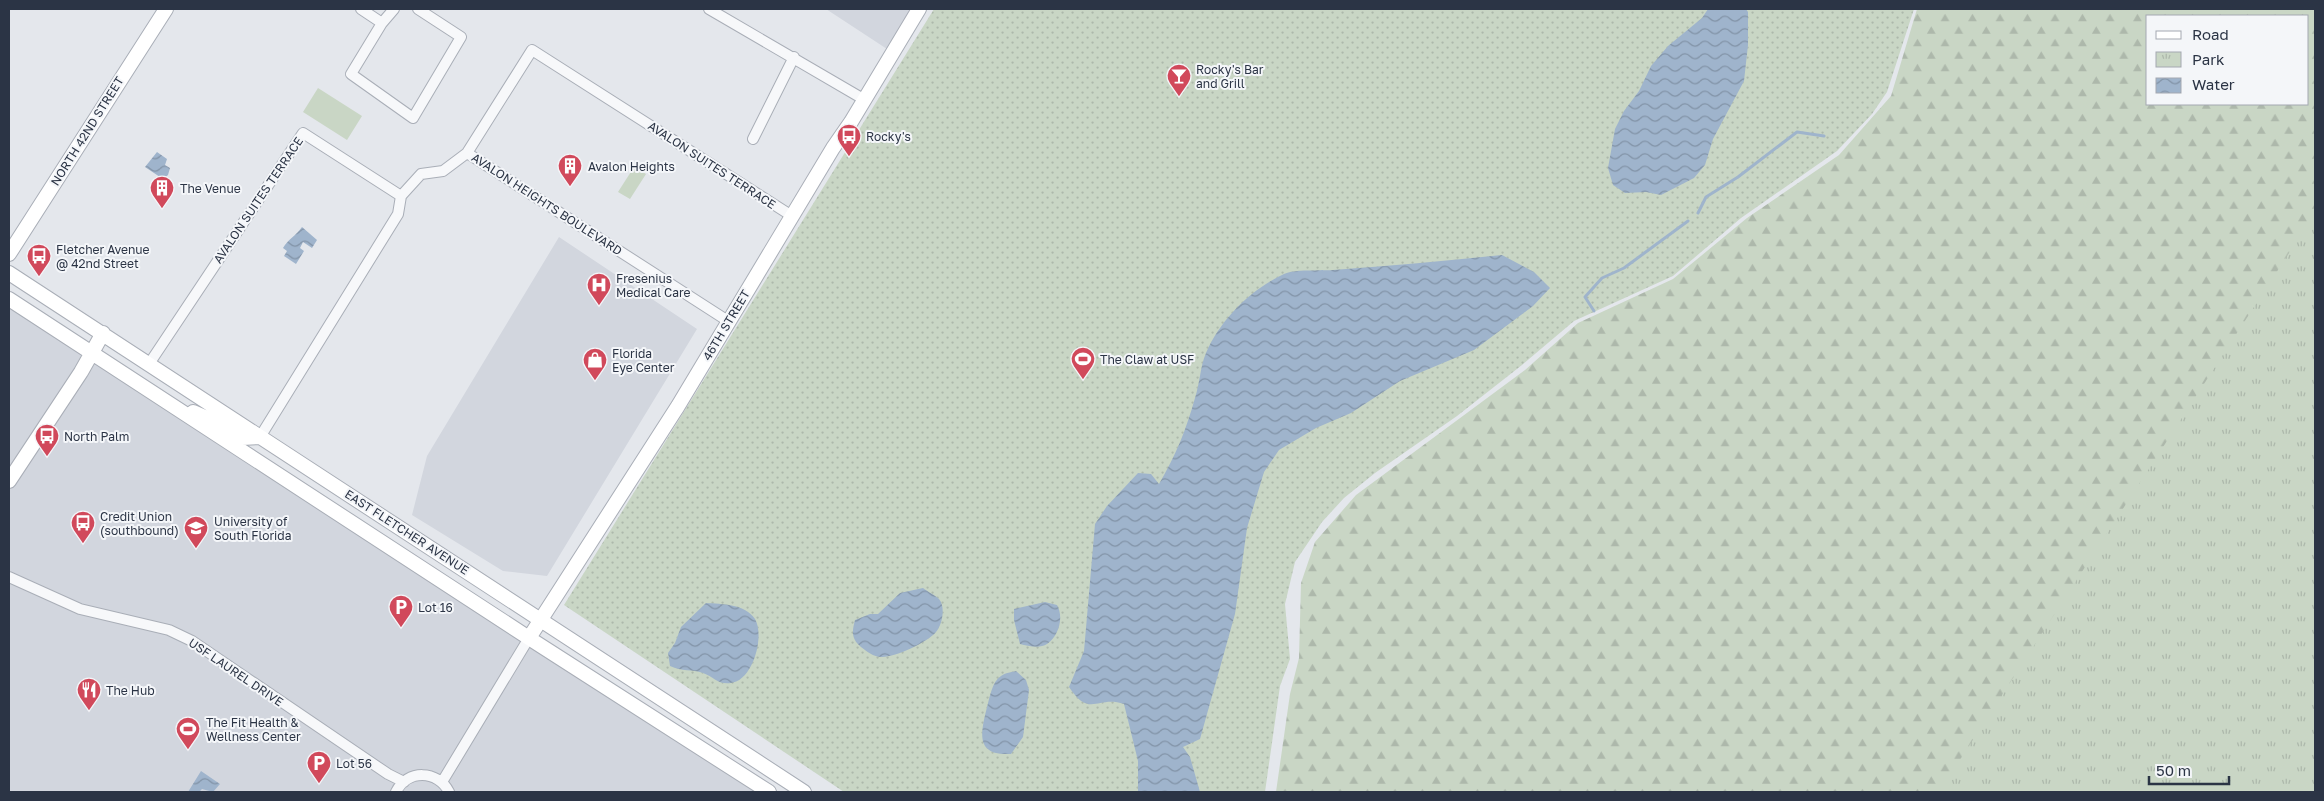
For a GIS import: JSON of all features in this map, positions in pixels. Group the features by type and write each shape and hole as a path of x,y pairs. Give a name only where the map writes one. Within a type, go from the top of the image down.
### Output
{"main road":[{"name":"NORTH 42ND STREET","path":"9,254 166,9"},
{"name":"46TH STREET","path":"529,638 678,406 832,148 865,100 919,9"},
{"name":"EAST FLETCHER AVENUE","path":"9,273 804,792"},
{"name":"EAST FLETCHER AVENUE","path":"9,299 168,404 769,792"},
{"path":"9,481 92,354 103,333"},
{"path":"168,404 220,424 242,438 260,437"}],"street":[{"path":"361,9 382,23"},
{"path":"394,9 382,23 351,74 413,118 461,38 418,9"},
{"path":"709,9 865,100"},
{"name":"AVALON SUITES TERRACE","path":"467,153 532,50 792,216"},
{"path":"752,139 794,57"},
{"name":"AVALON SUITES TERRACE","path":"149,364 303,133 401,196"},
{"name":"AVALON HEIGHTS BOULEVARD","path":"260,437 398,214 401,196 421,174 443,171 467,153 728,321"},
{"name":"USF LAUREL DRIVE","path":"9,577 80,610 169,630 192,642 388,774 404,782"},
{"path":"442,782 529,638"},
{"path":"396,792 404,782 414,776 424,775 442,782 449,792"}],"shaded area":[{"path":"826,9 912,9 887,49"},
{"path":"559,237 697,329 547,576 503,571 412,515 427,456"},
{"name":"University of South Florida","path":"9,305 756,792 9,792"}],"green space":[{"path":"934,9 1914,9 1887,92 1872,114 1837,151 1741,218 1673,276 1574,321 1457,416 1375,473 1344,498 1322,522 1295,562 1285,604 1290,659 1280,686 1265,792 844,792 564,605"},
{"path":"1917,9 2315,9 2315,792 1276,792 1290,694 1299,658 1301,583 1315,542 1356,495 1525,370 1578,323 1673,279 1747,218 1839,155 1891,96"},
{"path":"318,88 362,116 347,140 303,112"},
{"path":"634,167 646,174 630,199 618,192"},
{"path":"2315,213 2315,792 1939,792"}],"water":[{"path":"1708,9 1746,9 1748,12 1748,45 1744,81 1713,139 1705,165 1694,178 1661,195 1646,192 1625,193 1613,185 1608,168 1615,129 1624,111 1639,91 1651,66 1668,46 1702,18"},
{"path":"157,152 167,159 165,165 170,168 168,175 163,179 145,167"},
{"path":"302,227 317,240 312,248 303,242 300,248 304,251 296,264 284,256 287,251 283,248"},
{"path":"1502,255 1534,272 1550,288 1533,306 1474,350 1400,381 1351,413 1316,428 1279,450 1264,472 1247,528 1235,614 1200,739 1183,747 1190,757 1200,792 1138,792 1138,761 1124,704 1107,702 1089,704 1076,697 1069,687 1084,651 1095,524 1107,506 1138,473 1151,474 1159,484 1171,463 1184,432 1197,392 1204,358 1219,329 1228,317 1249,297 1272,280 1288,272 1375,267"},
{"path":"923,588 939,599 942,607 940,625 932,636 910,649 887,657 873,655 855,641 853,628 855,620 870,614 878,614 900,593"},
{"path":"1045,602 1057,605 1059,610 1060,621 1055,636 1047,644 1041,646 1034,647 1020,644 1014,620 1014,609"},
{"path":"706,603 726,605 745,610 755,619 758,627 758,646 751,666 745,675 731,683 723,683 703,673 670,666 668,653 675,643 681,627"},
{"path":"1016,671 1026,680 1029,690 1023,737 1011,754 999,754 986,747 983,741 983,725 990,694 995,682 1003,675"},
{"path":"201,771 220,784 213,792 202,789 199,792 188,792"}],"waterway":[{"path":"1698,213 1706,197 1738,177 1797,132 1824,136"},
{"path":"1594,311 1585,297 1602,278 1624,268 1688,221"}],"place":[{"name":"Rocky's Bar and Grill","path":"1179,97"},
{"name":"Rocky's","path":"849,157"},
{"name":"Avalon Heights","path":"570,187"},
{"name":"The Venue","path":"162,209"},
{"name":"Fletcher Avenue @ 42nd Street","path":"39,277"},
{"name":"Fresenius Medical Care","path":"599,306"},
{"name":"The Claw at USF","path":"1083,380"},
{"name":"Florida Eye Center","path":"595,381"},
{"name":"North Palm","path":"47,457"},
{"name":"Credit Union (southbound)","path":"83,544"},
{"name":"University of South Florida","path":"196,549"},
{"name":"Lot 16","path":"401,628"},
{"name":"The Hub","path":"89,711"},
{"name":"The Fit Health & Wellness Center","path":"188,750"},
{"name":"Lot 56","path":"319,784"}]}
